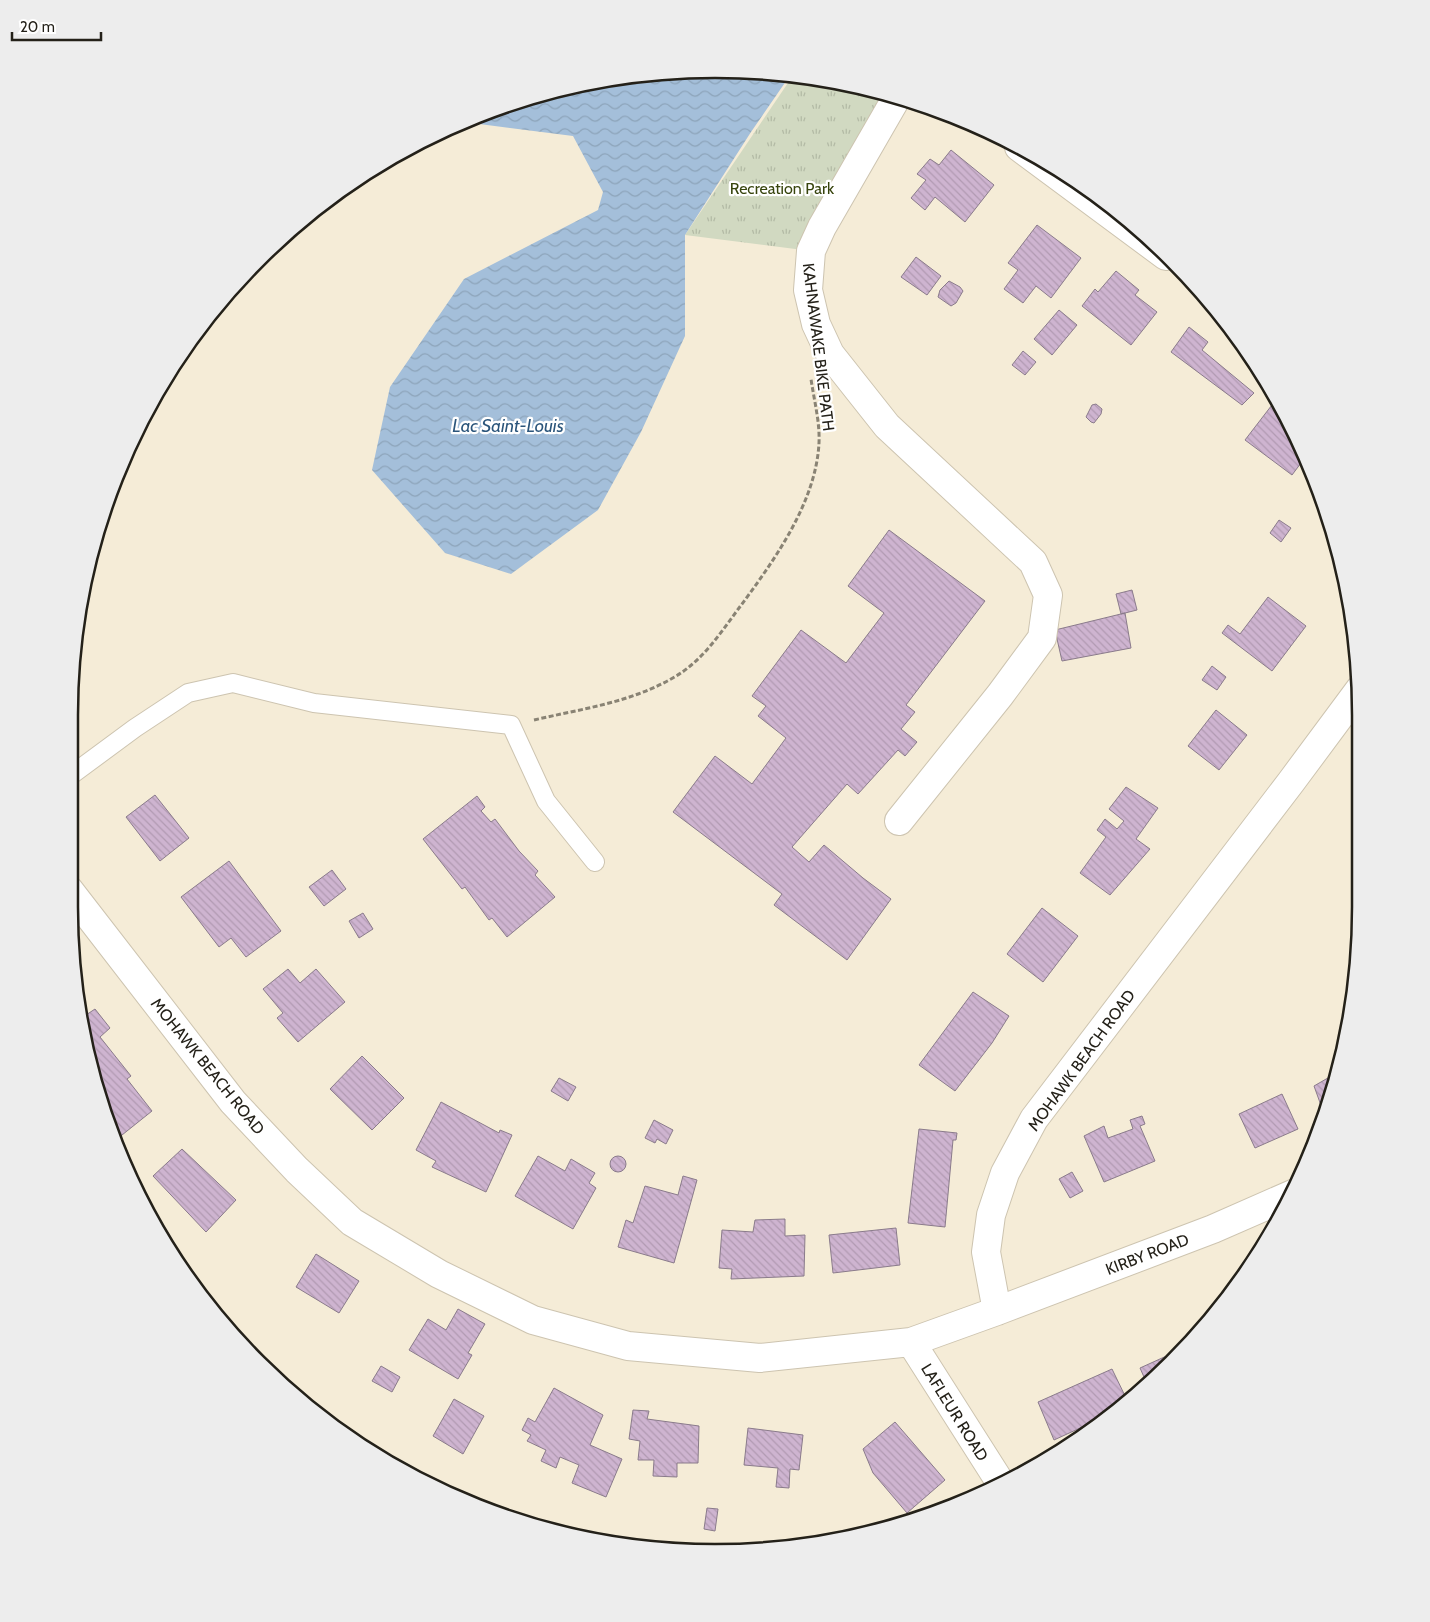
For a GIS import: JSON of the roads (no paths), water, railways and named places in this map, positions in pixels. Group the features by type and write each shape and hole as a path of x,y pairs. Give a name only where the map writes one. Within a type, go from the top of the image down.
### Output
{"street":[{"path":"894,103 822,227 812,251 808,290 816,324 830,354 887,426 1033,562 1048,595 1042,638 1000,695 899,821"},
{"path":"1095,203 1106,211"},
{"name":"MOHAWK BEACH ROAD","path":"78,902 233,1102 297,1170 352,1222 439,1274 533,1320 628,1346 760,1358 911,1342 997,1311 986,1252 992,1215 1005,1174 1034,1119 1352,700"},
{"name":"KIRBY ROAD","path":"997,1311 1213,1229 1282,1198"},
{"name":"LAFLEUR ROAD","path":"911,1342 998,1479"}],"lane":[{"path":"78,770 135,728 188,693 233,683 314,703 511,725 546,801 595,862"}],"water":[{"name":"Lac Saint-Louis","path":"715,78 786,82 685,235 685,336 641,432 598,510 511,574 445,553 372,470 390,387 464,279 598,210 603,192 573,136 477,124 550,99 632,83 673,79"}],"park label":[{"name":"Recreation Park","path":"782,188"}]}
